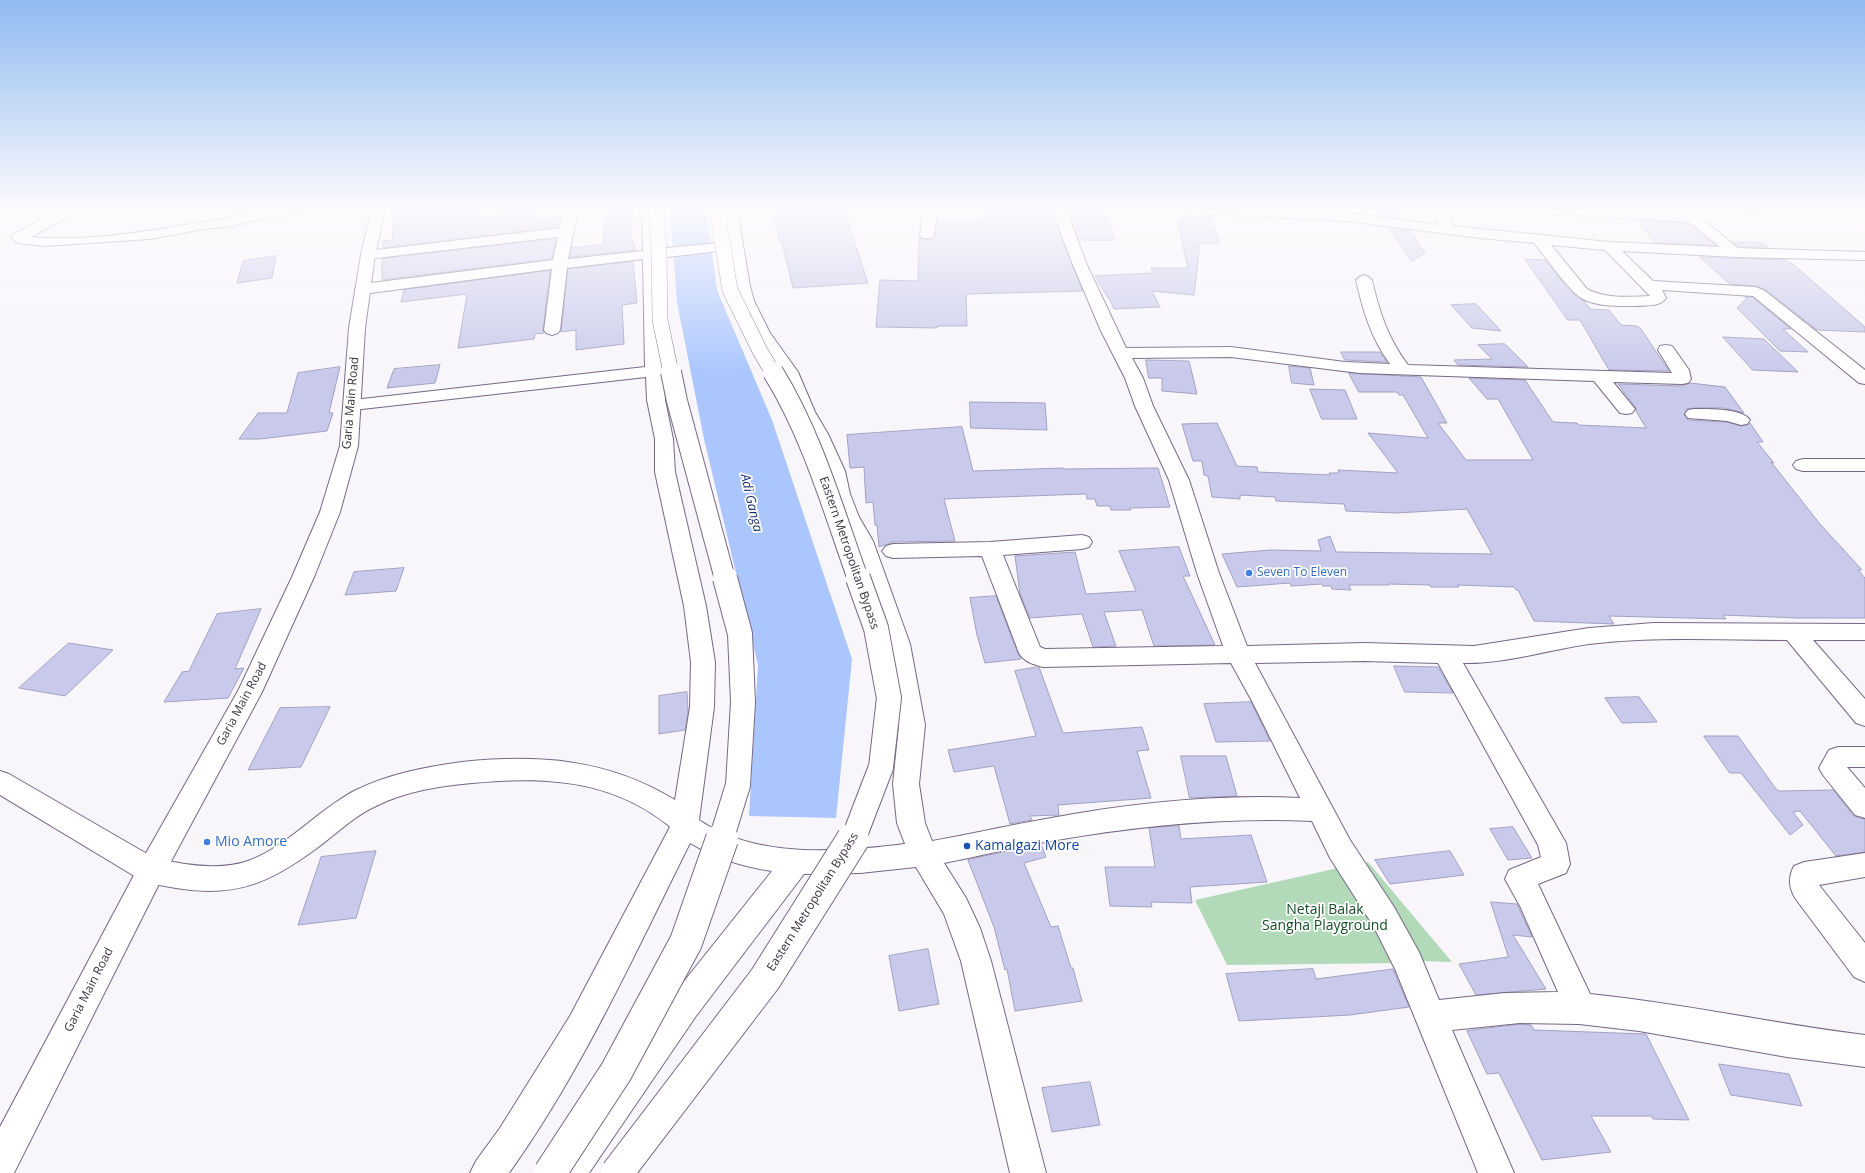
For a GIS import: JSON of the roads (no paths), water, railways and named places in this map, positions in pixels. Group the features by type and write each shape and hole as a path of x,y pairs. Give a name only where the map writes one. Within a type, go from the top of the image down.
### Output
{"street":[{"name":"Garia Main Road","path":"0,1163 151,871 250,692 303,578 330,512 349,446 353,405 355,356 367,265"},
{"path":"363,289 554,265"},
{"path":"552,330 560,265"},
{"path":"488,1173 512,1140 581,1027 685,825 702,707 704,662 695,606 665,472 664,439 656,400 650,265"},
{"path":"550,1173 616,1072 686,942 714,865 738,785 743,702 740,634 677,401 660,320 659,265"},
{"name":"Eastern Metropolitan Bypass","path":"617,1173 765,979 856,835 881,767 889,698 876,628 811,447 783,388 760,351 730,290 726,265"},
{"path":"739,265 746,301 762,333 789,372 806,412 830,459 849,517 866,548 898,644 912,725 906,784 911,823 923,854 956,907 965,928 976,961 1028,1173"},
{"path":"1080,265 1112,337 1134,378 1144,406 1179,480 1208,573 1238,654 1265,702 1340,849 1408,962 1432,1017 1478,1133 1496,1173"},
{"path":"1559,265 1582,292 1589,297 1620,300 1655,300 1658,296 1650,285 1628,265"},
{"path":"1364,280 1372,318 1378,333 1392,356 1403,370"},
{"path":"1650,285 1756,292 1865,379"},
{"path":"1121,353 1196,351 1245,353 1336,366 1403,370 1598,375 1682,379 1680,370 1666,350"},
{"path":"353,405 654,371"},
{"path":"1598,375 1626,409"},
{"path":"1694,414 1729,416 1741,420"},
{"path":"1803,465 1865,465"},
{"path":"893,551 990,549 1082,542"},
{"path":"990,549 1031,653 1035,656 1056,658 1364,652 1486,654 1548,642 1654,631 1865,632"},
{"path":"1793,632 1865,716"},
{"path":"1446,654 1552,843 1556,864 1519,879 1531,898 1581,1009"},
{"path":"1865,757 1838,757 1832,768 1865,807"},
{"path":"0,782 151,871 218,879 254,872 284,856 353,805 371,795 390,788 427,779 459,773 495,770 543,768 600,779 638,792 679,818 685,825 724,847 750,856 797,861 863,861 923,854 1015,836 1136,817 1211,811 1266,809 1320,810"},
{"path":"568,1173 685,1005 797,861"},
{"path":"1865,864 1804,875 1805,889 1865,967"},
{"path":"1432,1017 1493,1009 1549,1007 1581,1009 1645,1016 1788,1041 1865,1051"}],"water":[{"name":"Adi Ganga","path":"674,265 714,265 717,290 772,420 852,659 836,818 749,816 758,665 704,439 677,302"}],"place":[{"name":"Seven To Eleven","path":"1249,573"},
{"name":"Mio Amore","path":"207,842"},
{"name":"Kamalgazi More","path":"967,846"}],"park label":[{"name":"Netaji Balak Sangha Playground","path":"1325,918"}]}
